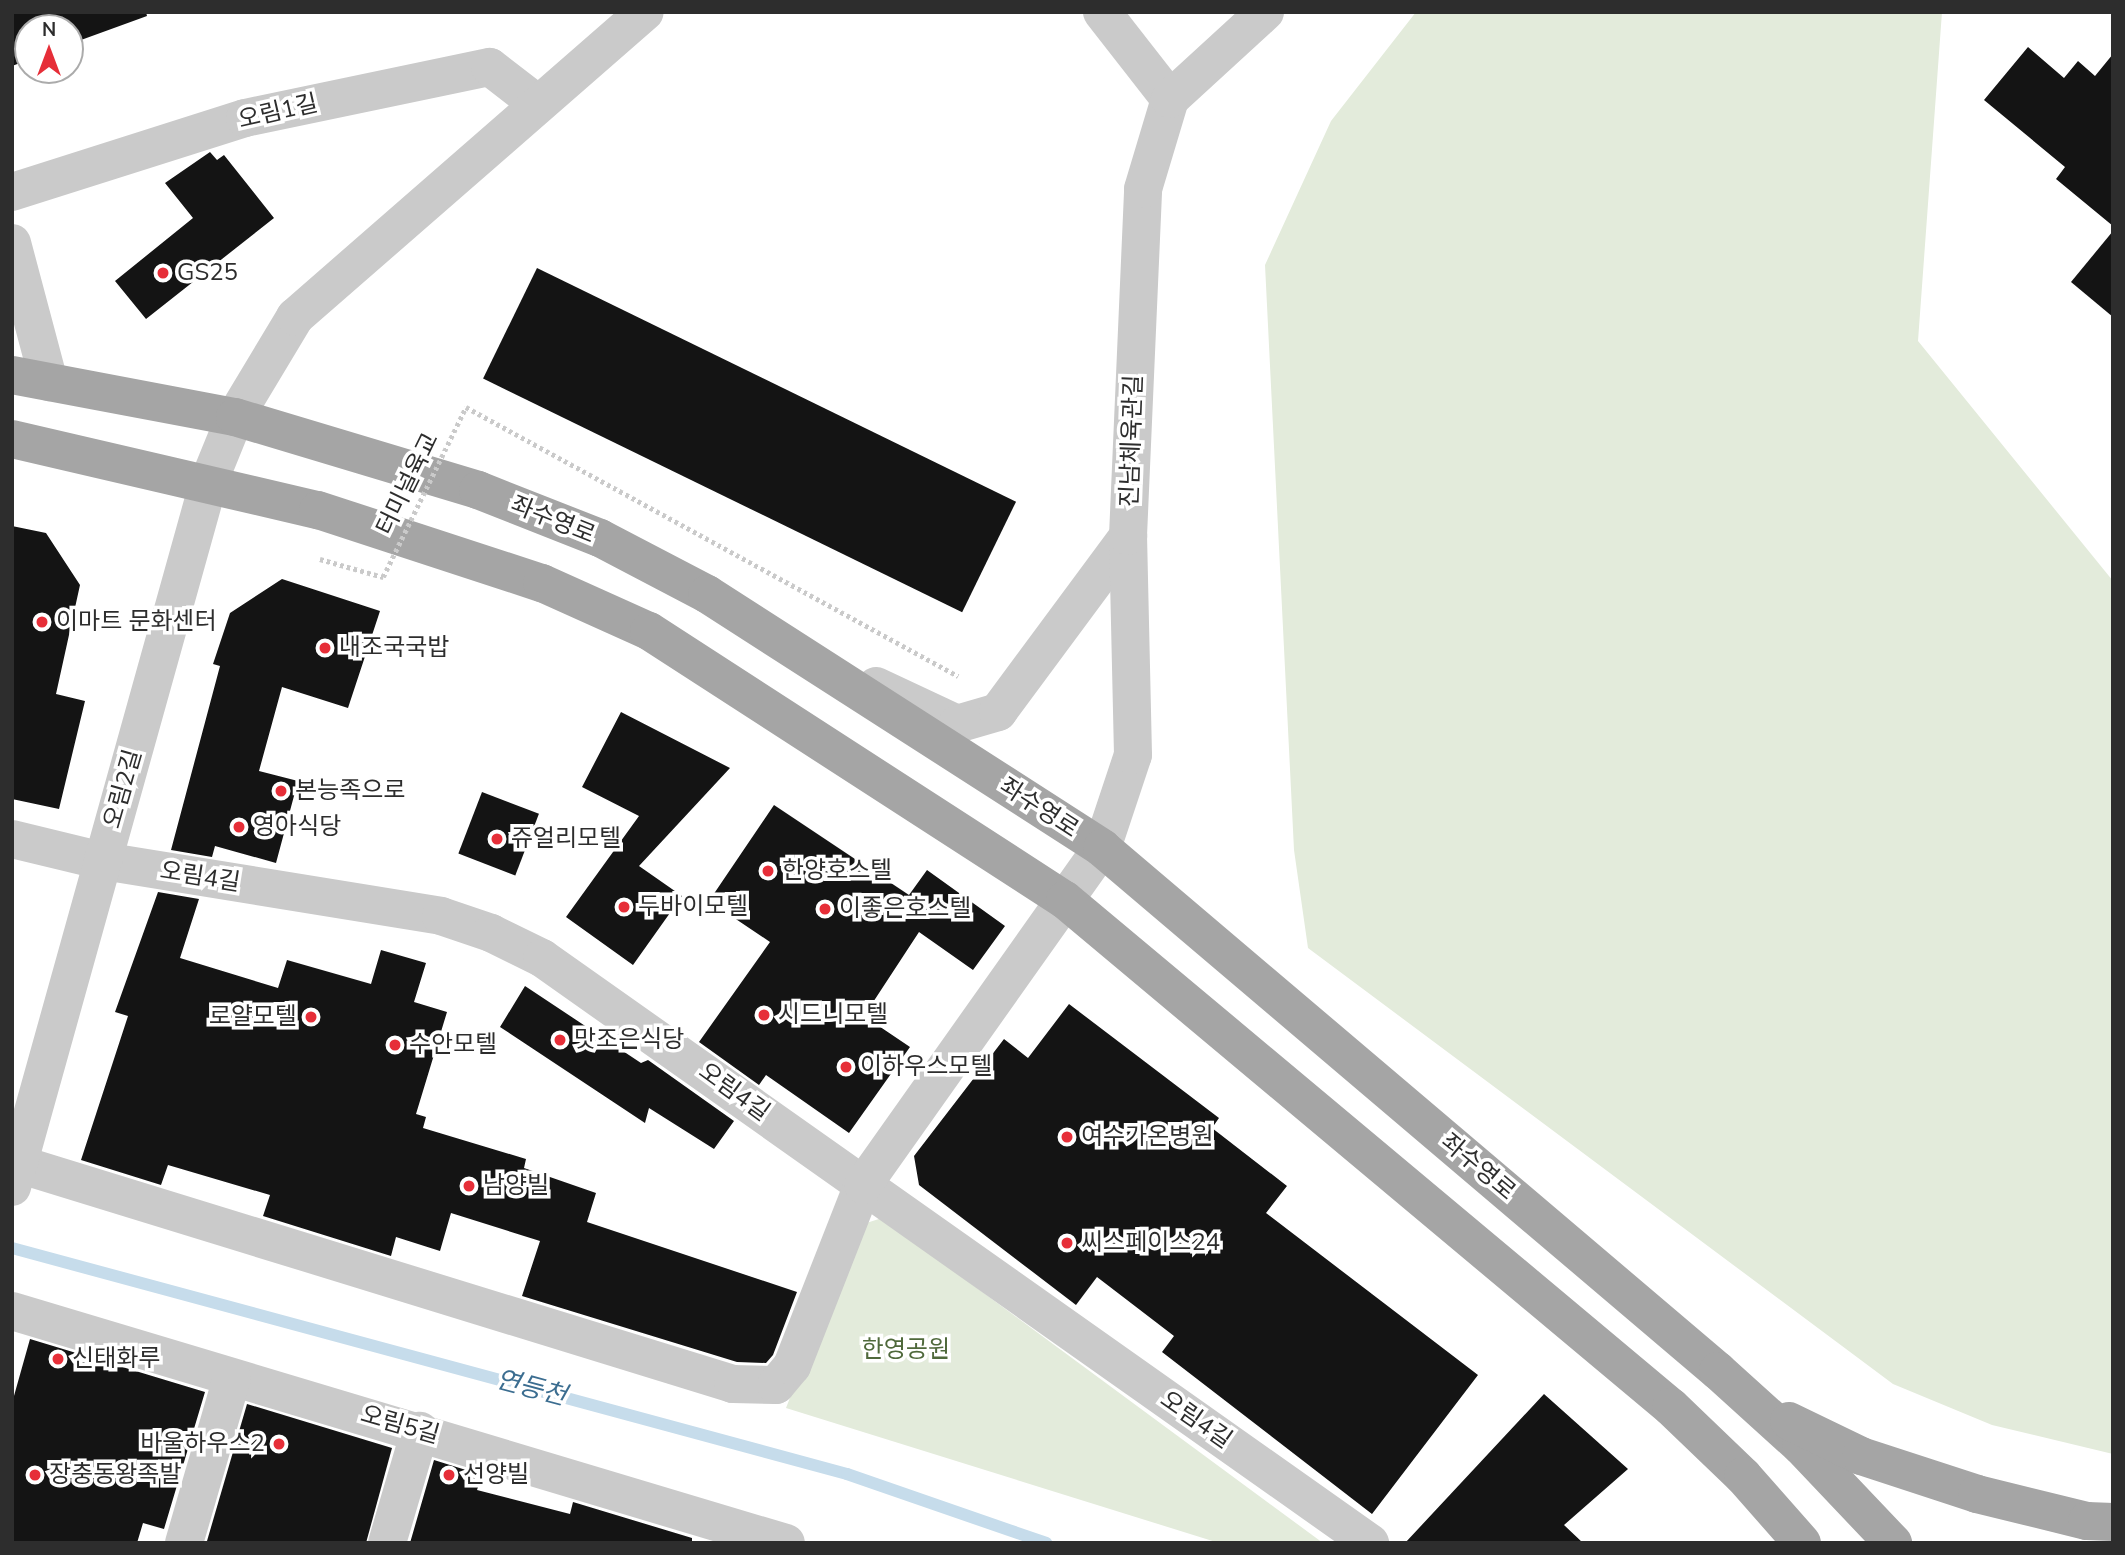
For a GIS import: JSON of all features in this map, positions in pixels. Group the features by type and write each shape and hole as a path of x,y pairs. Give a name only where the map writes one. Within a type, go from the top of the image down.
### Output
{"main road":[{"name":"좌수영로","path":"30,379 235,416 478,490 600,538 707,594 1102,848 1755,1405 1893,1543"},
{"path":"12,439 209,481 318,510 542,583 649,631 1065,900 1671,1407 1743,1476 1801,1543"},
{"path":"1755,1405 1861,1456 1977,1494 2087,1521 2113,1522"}],"street":[{"path":"235,416 295,317 645,12"},
{"path":"1101,12 1170,99 1265,12"},
{"name":"오림1길","path":"12,192 245,118 490,67 538,104"},
{"name":"진남체육관길","path":"14,1171 749,1388 776,1385 792,1366 863,1185 1102,848 1133,755 1128,536 1143,189 1170,99"},
{"path":"12,243 30,379"},
{"name":"오림2길","path":"14,1171 209,481 235,416"},
{"path":"707,594 912,706 957,724 998,712 1006,704 1128,536"},
{"name":"오림4길","path":"12,839 103,861 441,916 491,933 542,958 1370,1543"},
{"name":"오림5길","path":"12,1311 232,1378 420,1431 786,1543"},
{"path":"184,1543 232,1378"},
{"path":"387,1543 420,1431"}],"path":[{"name":"터미널육교","path":"320,559 383,577 466,407 968,682"}],"green space":[{"path":"1416,12 1942,12 1918,341 2113,581 2113,1454 1992,1425 1893,1384 1308,948 1294,850 1265,265 1331,121"},
{"name":"한영공원","path":"882,1218 1323,1543 1219,1543 786,1408 857,1226"}],"building":[{"path":"12,12 146,12 147,16 84,39 84,14 14,14 12,66"},
{"path":"2028,47 2064,78 2078,61 2095,76 2113,54 2113,226 2056,179 2065,167 1984,100"},
{"path":"210,152 217,160 224,155 274,218 146,319 115,281 193,218 165,183"},
{"path":"2113,231 2113,317 2071,282"},
{"path":"537,268 1016,502 962,612 483,379"},
{"path":"12,526 46,533 80,585 56,694 85,701 59,809 12,799"},
{"path":"282,579 380,611 348,708 282,687 259,771 298,781 276,863 215,846 212,857 171,850 220,666 213,664 230,613"},
{"path":"621,712 730,768 639,866 682,896 633,965 566,917 639,816 582,787"},
{"name":"쥬얼리모텔","path":"482,792 539,814 515,875 458,854"},
{"path":"774,805 909,895 927,870 1005,926 973,970 919,932 864,1016 910,1047 849,1133 766,1075 759,1085 699,1042 770,942 709,901"},
{"path":"158,892 199,899 180,958 278,988 287,960 371,984 381,950 426,963 414,1002 447,1012 416,1114 426,1117 423,1128 526,1159 524,1168 596,1193 587,1222 797,1292 773,1355 766,1363 737,1362 522,1296 540,1241 451,1213 440,1251 396,1237 391,1256 263,1216 270,1195 168,1165 161,1185 81,1160 128,1016 115,1012"},
{"path":"525,986 641,1063 648,1060 734,1121 714,1149 649,1108 645,1123 500,1027"},
{"path":"1069,1004 1219,1118 1212,1128 1287,1186 1266,1213 1478,1375 1372,1514 1162,1352 1174,1336 1097,1277 1076,1305 919,1185 914,1156 1004,1039 1028,1058"},
{"path":"30,1339 205,1392 164,1529 143,1523 137,1543 12,1543 12,1403"},
{"path":"1544,1394 1628,1469 1564,1525 1583,1543 1405,1543"},
{"path":"247,1404 392,1448 366,1543 207,1541"},
{"path":"434,1460 482,1475 477,1490 570,1514 573,1502 692,1538 692,1543 410,1543"}],"waterway":[{"name":"연등천","path":"12,1248 847,1474 1046,1543"}],"place":[{"name":"GS25","path":"163,273"},
{"name":"이마트 문화센터","path":"42,622"},
{"name":"내조국국밥","path":"325,648"},
{"name":"본능족으로","path":"281,791"},
{"name":"영아식당","path":"239,827"},
{"name":"쥬얼리모텔","path":"497,839"},
{"name":"한양호스텔","path":"768,871"},
{"name":"두바이모텔","path":"624,907"},
{"name":"이좋은호스텔","path":"825,909"},
{"name":"시드니모텔","path":"764,1015"},
{"name":"로얄모텔","path":"311,1017"},
{"name":"맛조은식당","path":"560,1040"},
{"name":"수안모텔","path":"395,1045"},
{"name":"이하우스모텔","path":"846,1067"},
{"name":"여수가온병원","path":"1067,1137"},
{"name":"남양빌","path":"469,1186"},
{"name":"씨스페이스24","path":"1067,1243"},
{"name":"신태화루","path":"58,1359"},
{"name":"바울하우스2","path":"279,1444"},
{"name":"장충동왕족발","path":"35,1475"},
{"name":"선양빌","path":"449,1475"}]}
